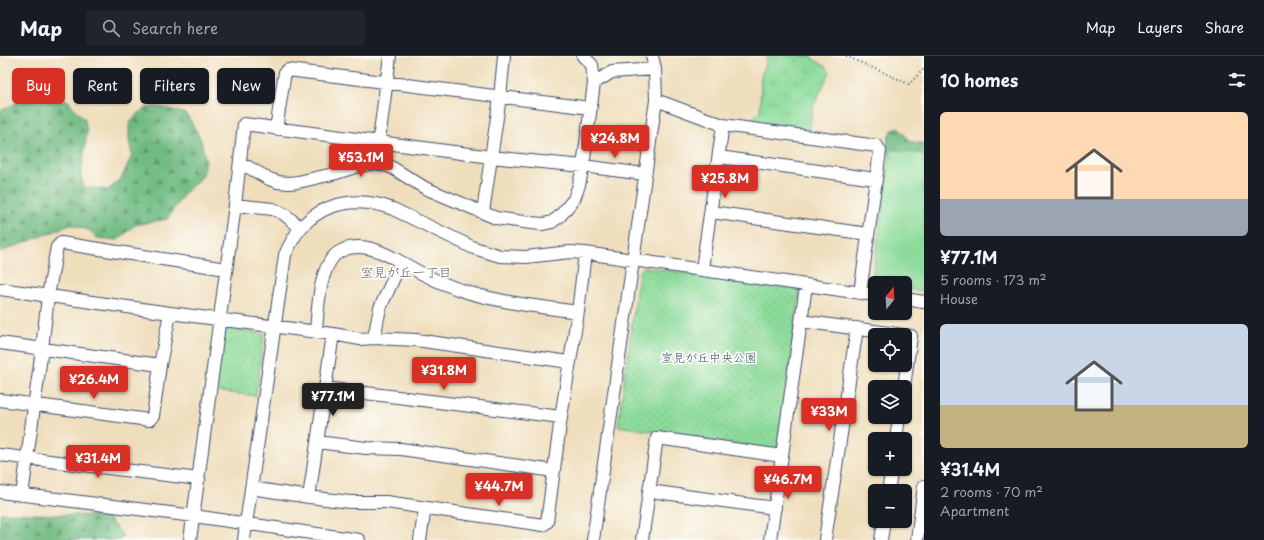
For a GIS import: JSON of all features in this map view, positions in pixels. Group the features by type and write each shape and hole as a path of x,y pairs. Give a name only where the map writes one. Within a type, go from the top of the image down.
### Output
{"street":[{"path":"376,163 390,56"},
{"path":"483,212 500,97 504,56"},
{"path":"240,166 248,167 269,179 289,183 376,163 391,167 426,188 496,218 542,224 552,222 560,216 574,199 583,166 594,83 592,65 583,56"},
{"path":"593,540 644,174 656,100 655,69 652,56"},
{"path":"594,83 612,72 655,69"},
{"path":"276,128 285,72 288,70 590,108"},
{"path":"656,100 722,125 877,146 880,151 860,293"},
{"path":"190,540 235,205 244,124 491,157 583,166 644,174"},
{"path":"702,269 719,157 722,125"},
{"path":"719,157 875,180"},
{"path":"244,540 285,255 301,228 315,215 331,207 356,202 381,204 474,248 500,256 526,257 570,252 585,253 868,294"},
{"path":"235,205 273,209 284,214 301,228"},
{"path":"711,212 868,234"},
{"path":"22,495 48,296 57,247 61,243 226,269"},
{"path":"316,331 322,277 327,264 340,251 355,246 375,250 444,284 471,293 503,301 578,312"},
{"path":"251,488 350,502 386,502 543,525 547,522 569,362 578,312 585,253"},
{"path":"374,338 380,308 401,262"},
{"path":"770,540 806,286"},
{"path":"0,289 170,313 316,331 360,339 374,338 416,340 569,362"},
{"path":"912,301 924,302"},
{"path":"0,400 149,420 153,416 160,365 170,313"},
{"path":"801,321 911,336 905,380"},
{"path":"825,540 857,328"},
{"path":"308,497 333,334"},
{"path":"0,343 160,365"},
{"path":"324,388 561,417"},
{"path":"642,540 657,438 782,456"},
{"path":"317,442 366,448 402,449 554,471"},
{"path":"0,454 198,479"},
{"path":"916,540 924,486"},
{"path":"649,491 775,508"},
{"path":"0,492 194,516 359,540"},
{"path":"420,540 425,508"},
{"path":"881,540 883,528"}],"path":[{"path":"846,56 909,84 924,68"}],"green space":[{"path":"767,56 812,56 813,59 825,66 830,72 813,106 809,130 750,121 760,111 761,76 766,64"},
{"path":"65,100 67,100 85,120 87,133 81,176 84,187 108,190 122,177 132,155 129,141 129,124 140,112 145,109 156,107 186,114 201,141 206,162 201,178 186,191 167,219 135,225 118,240 97,238 89,230 71,225 0,252 0,111 14,104 65,104"},
{"path":"897,127 912,141 916,143 924,143 924,167 894,160 887,153 889,135 893,129"},
{"path":"891,149 924,155 924,291 912,290 912,276 873,275"},
{"name":"室見が丘中央公園","path":"644,267 796,289 800,293 778,447 774,450 618,426 639,272"},
{"path":"222,328 264,334 256,396 214,391"},
{"path":"0,513 106,516 123,536 120,540 0,540"}],"district":[{"name":"室見が丘一丁目","path":"406,272"}]}
